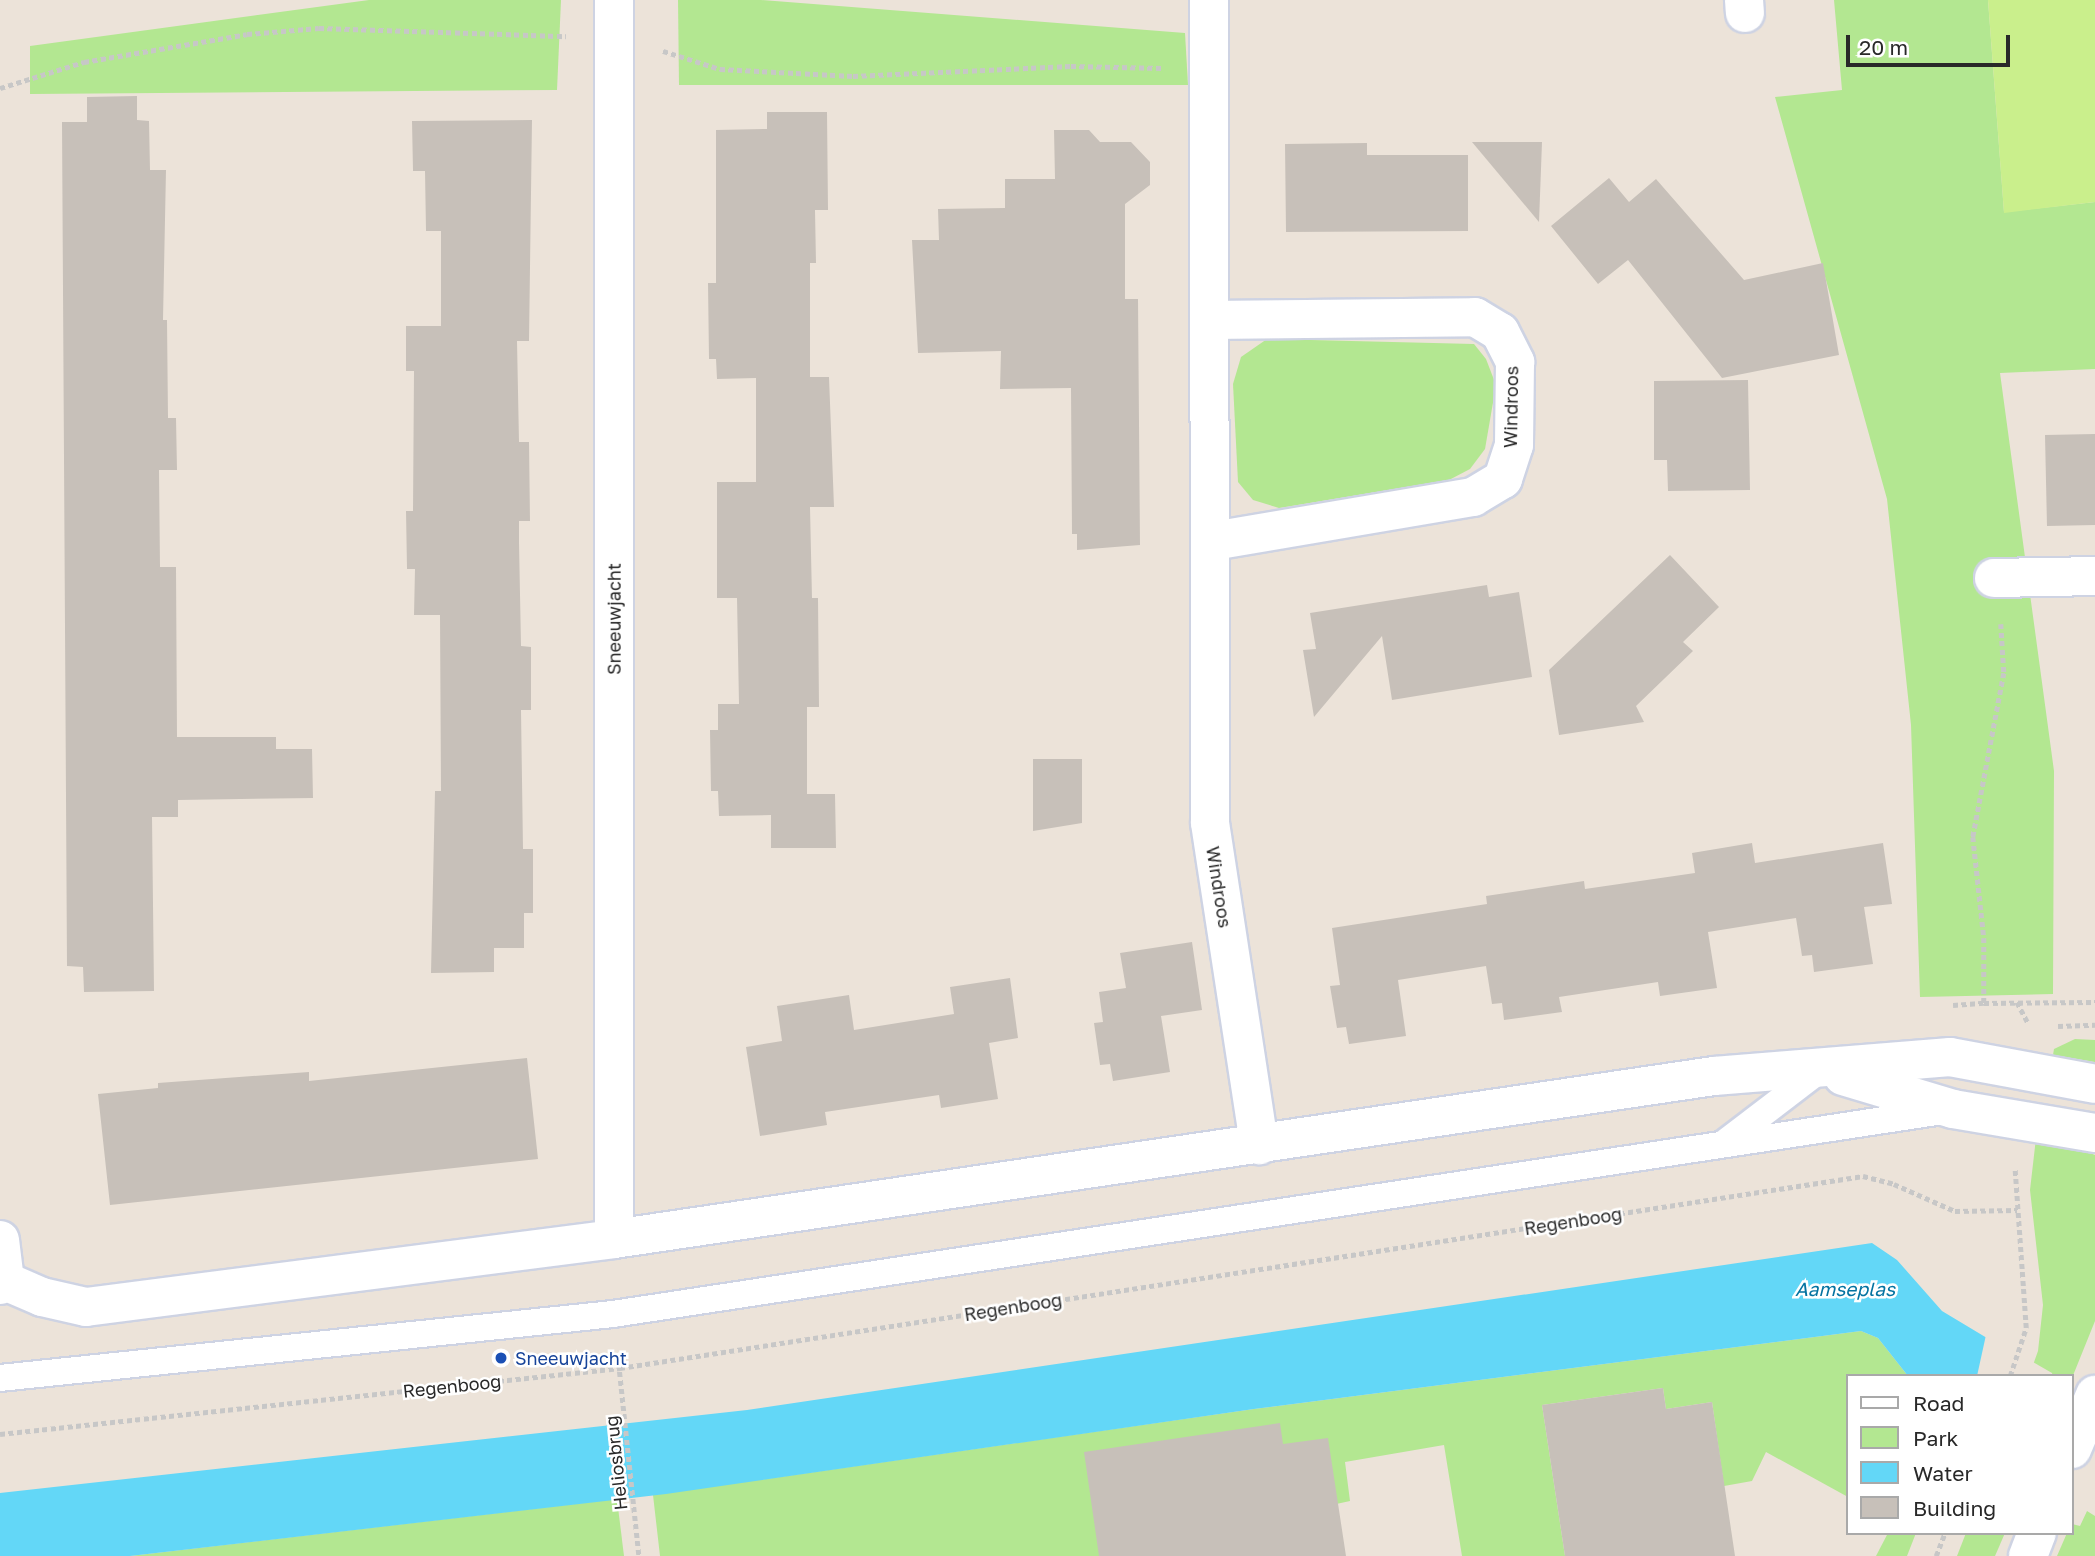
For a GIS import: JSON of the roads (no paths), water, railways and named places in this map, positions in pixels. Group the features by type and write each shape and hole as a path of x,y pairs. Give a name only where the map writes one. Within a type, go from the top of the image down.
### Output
{"street":[{"name":"Windroos","path":"1209,0 1209,320 1213,541 1210,823 1259,1146"},
{"name":"Sneeuwjacht","path":"614,18 614,1239"},
{"name":"Windroos","path":"1209,320 1475,317 1500,332 1515,362 1514,445 1503,479 1473,497 1213,541"},
{"path":"1994,578 2095,576"},
{"path":"0,1240 3,1283 42,1297 86,1307 614,1239 1259,1146 1714,1076 1821,1070 1950,1057 2095,1084"},
{"path":"1821,1070 1953,1109 2095,1133"},
{"path":"2074,1444 2095,1395"},
{"path":"2028,1556 2036,1535"}],"lane":[{"path":"1724,1143 1821,1070"},
{"path":"0,1378 613,1314 1953,1109"}],"water":[{"name":"Aamseplas","path":"1872,1243 1897,1260 1942,1311 2047,1374 1906,1374 1878,1338 1861,1331 1254,1409 666,1494 130,1556 0,1556 0,1493 747,1410"}],"place":[{"name":"Sneeuwjacht","path":"501,1358"}]}
